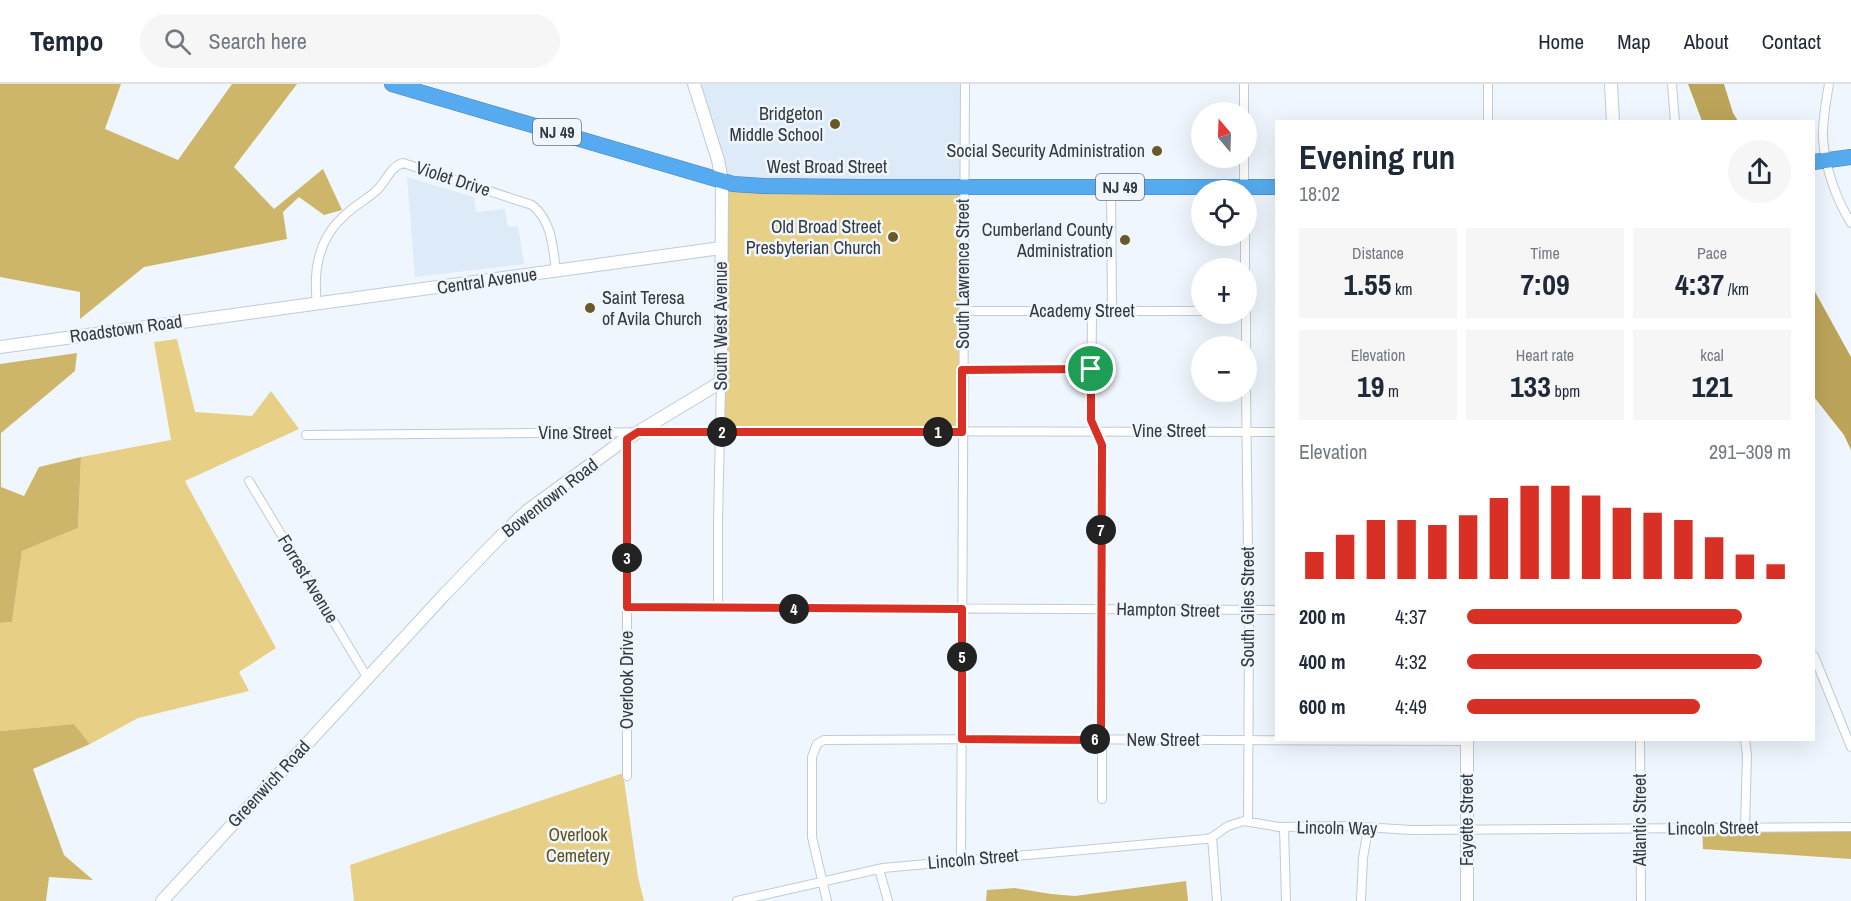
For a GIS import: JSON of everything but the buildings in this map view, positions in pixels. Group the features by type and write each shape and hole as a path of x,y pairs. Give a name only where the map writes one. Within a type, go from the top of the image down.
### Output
{"highway":[{"name":"West Broad Street","path":"392,84 722,181 764,186 1191,188"},
{"path":"1820,161 1851,157"},
{"name":"West Broad Street","path":"1257,188 1275,187"}],"main road":[{"name":"South West Avenue","path":"694,84 718,160 722,181 722,382"},
{"path":"1611,84 1613,120"},
{"name":"Central Avenue","path":"253,312 721,248"},
{"name":"Roadstown Road","path":"0,347 253,312"},
{"name":"Bowentown Road","path":"377,667 480,556 527,511 632,436 722,382"},
{"name":"Greenwich Road","path":"162,901 377,667"},
{"name":"Fayette Street","path":"1467,741 1467,901"}],"street":[{"name":"South Lawrence Street","path":"962,860 962,370 965,84"},
{"path":"1244,84 1244,102"},
{"path":"1488,84 1488,120"},
{"path":"1672,84 1675,120"},
{"path":"1829,84 1820,161 1851,223"},
{"name":"Violet Drive","path":"317,304 316,269 326,237 345,214 379,188 395,167 404,163 532,205 540,212 550,233 556,271"},
{"path":"1111,187 1112,311"},
{"name":"Academy Street","path":"963,311 1191,311"},
{"path":"1092,311 1091,420 1102,445 1102,799"},
{"path":"962,370 1091,369"},
{"name":"South West Avenue","path":"718,608 722,382"},
{"name":"South Giles Street","path":"1246,402 1249,610 1248,822"},
{"name":"Vine Street","path":"306,435 632,436 720,432 1275,432"},
{"name":"Overlook Drive","path":"627,776 627,607 632,436"},
{"name":"Forrest Avenue","path":"249,481 368,677"},
{"name":"Hampton Street","path":"627,607 1275,610"},
{"path":"1815,658 1851,747"},
{"name":"New Street","path":"823,882 812,837 812,757 817,744 824,740 1275,741"},
{"name":"Atlantic Street","path":"1640,741 1642,901"},
{"path":"1745,741 1747,754 1745,828"},
{"name":"Lincoln Way","path":"1212,837 1228,825 1248,822 1268,827 1467,829"},
{"path":"1284,827 1286,901"},
{"name":"Lincoln Street","path":"1467,829 1851,827"},
{"path":"1361,901 1363,858 1368,828"},
{"path":"1212,837 1217,901"},
{"name":"Lincoln Street","path":"737,901 879,869 1212,837"},
{"path":"879,869 888,901"},
{"path":"823,882 827,901"}],"shaded area":[{"path":"0,84 121,84 105,129 178,160 232,84 297,84 234,167 274,209 323,169 342,210 324,215 299,197 283,212 287,239 144,267 80,319 80,292 0,277"},
{"name":"Bridgeton Middle School","path":"694,84 962,84 964,187 722,181"},
{"path":"1688,84 1724,84 1737,120 1702,120"},
{"path":"407,177 474,197 476,212 505,209 508,227 518,226 524,264 415,277"},
{"path":"1815,292 1851,357 1851,450 1844,435 1815,398"},
{"path":"77,353 75,371 1,433 1,487 24,496 39,467 81,457 78,528 22,551 12,622 0,623 0,364"},
{"path":"74,724 90,744 33,769 64,855 93,880 49,877 46,901 0,901 0,731"},
{"path":"1702,825 1851,827 1851,859 1703,849"},
{"path":"1186,881 1188,901 986,901 987,890 1015,888 1075,896"}],"green space":[{"path":"722,181 964,187 962,432 720,432"},
{"path":"177,339 195,412 252,416 271,391 299,429 185,481 276,648 239,672 249,691 138,718 90,744 74,724 0,731 0,623 12,622 22,551 78,528 81,457 171,440 154,342"},
{"name":"Overlook Cemetery","path":"623,773 638,877 644,901 354,901 350,865"}],"place":[{"name":"Bridgeton Middle School","path":"835,124"},
{"name":"Social Security Administration","path":"1157,151"},
{"name":"Old Broad Street Presbyterian Church","path":"893,237"},
{"name":"Cumberland County Administration","path":"1125,240"},
{"name":"Saint Teresa of Avila Church","path":"590,308"}],"route":[{"path":"1091,369 1091,420 1102,445 1101,740 962,739 962,609 627,607 627,439 638,432 962,432 962,370 1091,369"}]}
